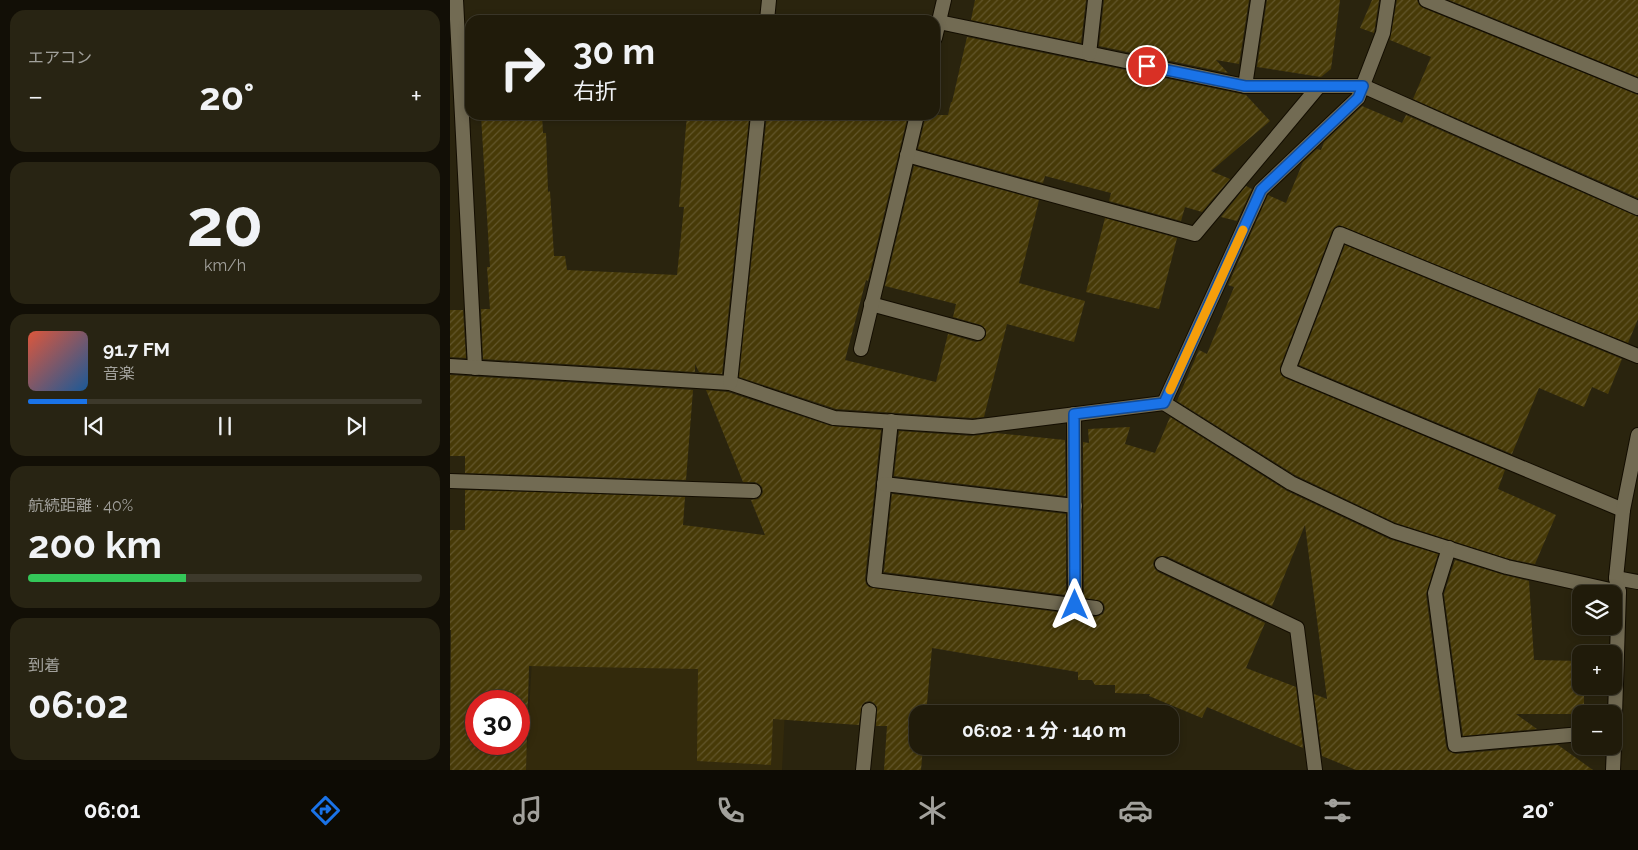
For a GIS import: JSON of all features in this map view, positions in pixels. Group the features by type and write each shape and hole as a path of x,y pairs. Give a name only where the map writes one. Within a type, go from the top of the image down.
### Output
{"street":[{"path":"456,0 475,368"},
{"path":"768,15 770,0"},
{"path":"940,18 944,0"},
{"path":"1089,54 1095,0"},
{"path":"1245,86 1258,0"},
{"path":"1164,403 1261,190 1358,98 1383,33 1388,0"},
{"path":"1426,0 1638,86"},
{"path":"940,22 1245,86 1363,86 1638,208"},
{"path":"907,155 1195,234 1319,86"},
{"path":"730,383 757,120"},
{"path":"861,349 916,120"},
{"path":"1623,510 1288,370 1340,234 1638,356"},
{"path":"871,304 978,332"},
{"path":"450,366 730,383 834,418 973,427 1164,403 1291,483 1393,531 1507,567 1588,585"},
{"path":"1074,414 1075,605"},
{"path":"891,421 874,580 1096,608"},
{"path":"1618,585 1616,578 1623,510 1638,435"},
{"path":"450,481 754,491"},
{"path":"884,484 1074,506"},
{"path":"1449,548 1435,593 1455,745 1572,735"},
{"path":"1162,564 1297,628 1315,770"},
{"path":"1616,578 1638,582"},
{"path":"1615,705 1617,635"},
{"path":"863,770 869,710"},
{"path":"1613,770 1614,755"}],"shaded area":[{"path":"537,569 791,591 782,770 505,770 506,755 530,755 530,695"}],"building":[{"path":"975,0 1086,0 1081,43 971,20"},
{"path":"1104,0 1249,0 1239,64 1216,60 1228,73 1099,46"},
{"path":"1267,0 1340,0 1331,69 1321,77 1257,67"},
{"path":"1372,0 1379,0 1374,33 1360,28"},
{"path":"1397,0 1417,0 1423,8 1638,95 1638,198 1413,99 1431,57 1390,40"},
{"path":"1449,0 1638,0 1638,77"},
{"path":"967,37 1246,95 1270,121 1211,171 1230,179 1202,212 1185,207 1181,221 1109,201 1111,193 1045,176 1043,183 918,149 925,120 940,120 940,115 948,115"},
{"path":"1362,106 1402,123 1406,115 1638,217 1638,319 1628,343 1339,225 1332,231 1280,367 1281,375 1285,378 1505,470 1498,489 1556,515 1535,564 1509,559 1396,523 1295,475 1177,401 1199,350 1207,354 1234,287 1228,285 1268,195 1286,203 1303,162 1317,149 1321,150 1324,142"},
{"path":"481,120 542,120 543,133 546,133 548,192 550,191 554,256 565,256 567,270 677,275 684,207 679,207 687,120 749,120 722,374 699,372 695,364 695,372 483,359 481,309 490,309 487,267 490,267"},
{"path":"766,120 907,120 868,281 866,280 845,360 936,382 948,334 976,342 981,341 986,336 986,330 981,325 953,317 956,304 885,286 914,166 1039,200 1019,283 1085,301 1074,342 1007,324 984,417 973,418 836,409 739,377"},
{"path":"1246,186 1252,189 1237,221 1221,217"},
{"path":"1105,218 1177,238 1159,309 1086,292"},
{"path":"1345,245 1622,359 1608,394 1592,387 1584,407 1539,388 1512,454 1299,365"},
{"path":"450,310 463,310 466,358 450,357"},
{"path":"450,375 693,390 686,480 465,473 465,456 450,456"},
{"path":"706,390 728,392 831,426 881,430 865,579 869,587 1095,617 1103,614 1105,609 1101,601 1084,598 1083,442 1089,443 1088,429 1130,427 1125,444 1155,453 1170,417 1287,491 1389,539 1438,554 1426,594 1448,751 1456,754 1558,745 1593,770 1356,770 1322,756 1314,694 1327,699 1305,525 1272,606 1166,556 1157,557 1153,564 1158,572 1265,623 1246,668 1296,687 1303,748 1207,707 1202,718 1179,708 1179,705 1171,705 1149,696 1150,694 1115,693 1115,685 1095,685 1092,680 1078,680 1078,672 932,648 927,705 909,705 909,755 922,755 921,770 884,770 887,726 876,726 877,707 870,701 862,705 859,725 773,719 771,765 697,761 698,669 529,666 528,690 465,690 465,755 526,755 526,770 450,770 450,530 465,530 465,490 685,497 683,525 765,535 751,500 758,499 763,492 762,487 755,482 743,482"},
{"path":"899,431 972,436 995,433 1065,440 1066,496 894,476"},
{"path":"892,494 1066,514 1066,595 884,572"},
{"path":"1455,560 1529,581 1534,660 1572,661 1572,695 1584,695 1584,705 1572,705 1572,714 1516,714 1537,729 1463,736 1444,594"}],"slow traffic":[{"path":"1170,390 1243,230"}],"route":[{"path":"1075,605 1074,414 1164,403 1261,190 1358,98 1363,86 1245,86 1147,66"}]}
